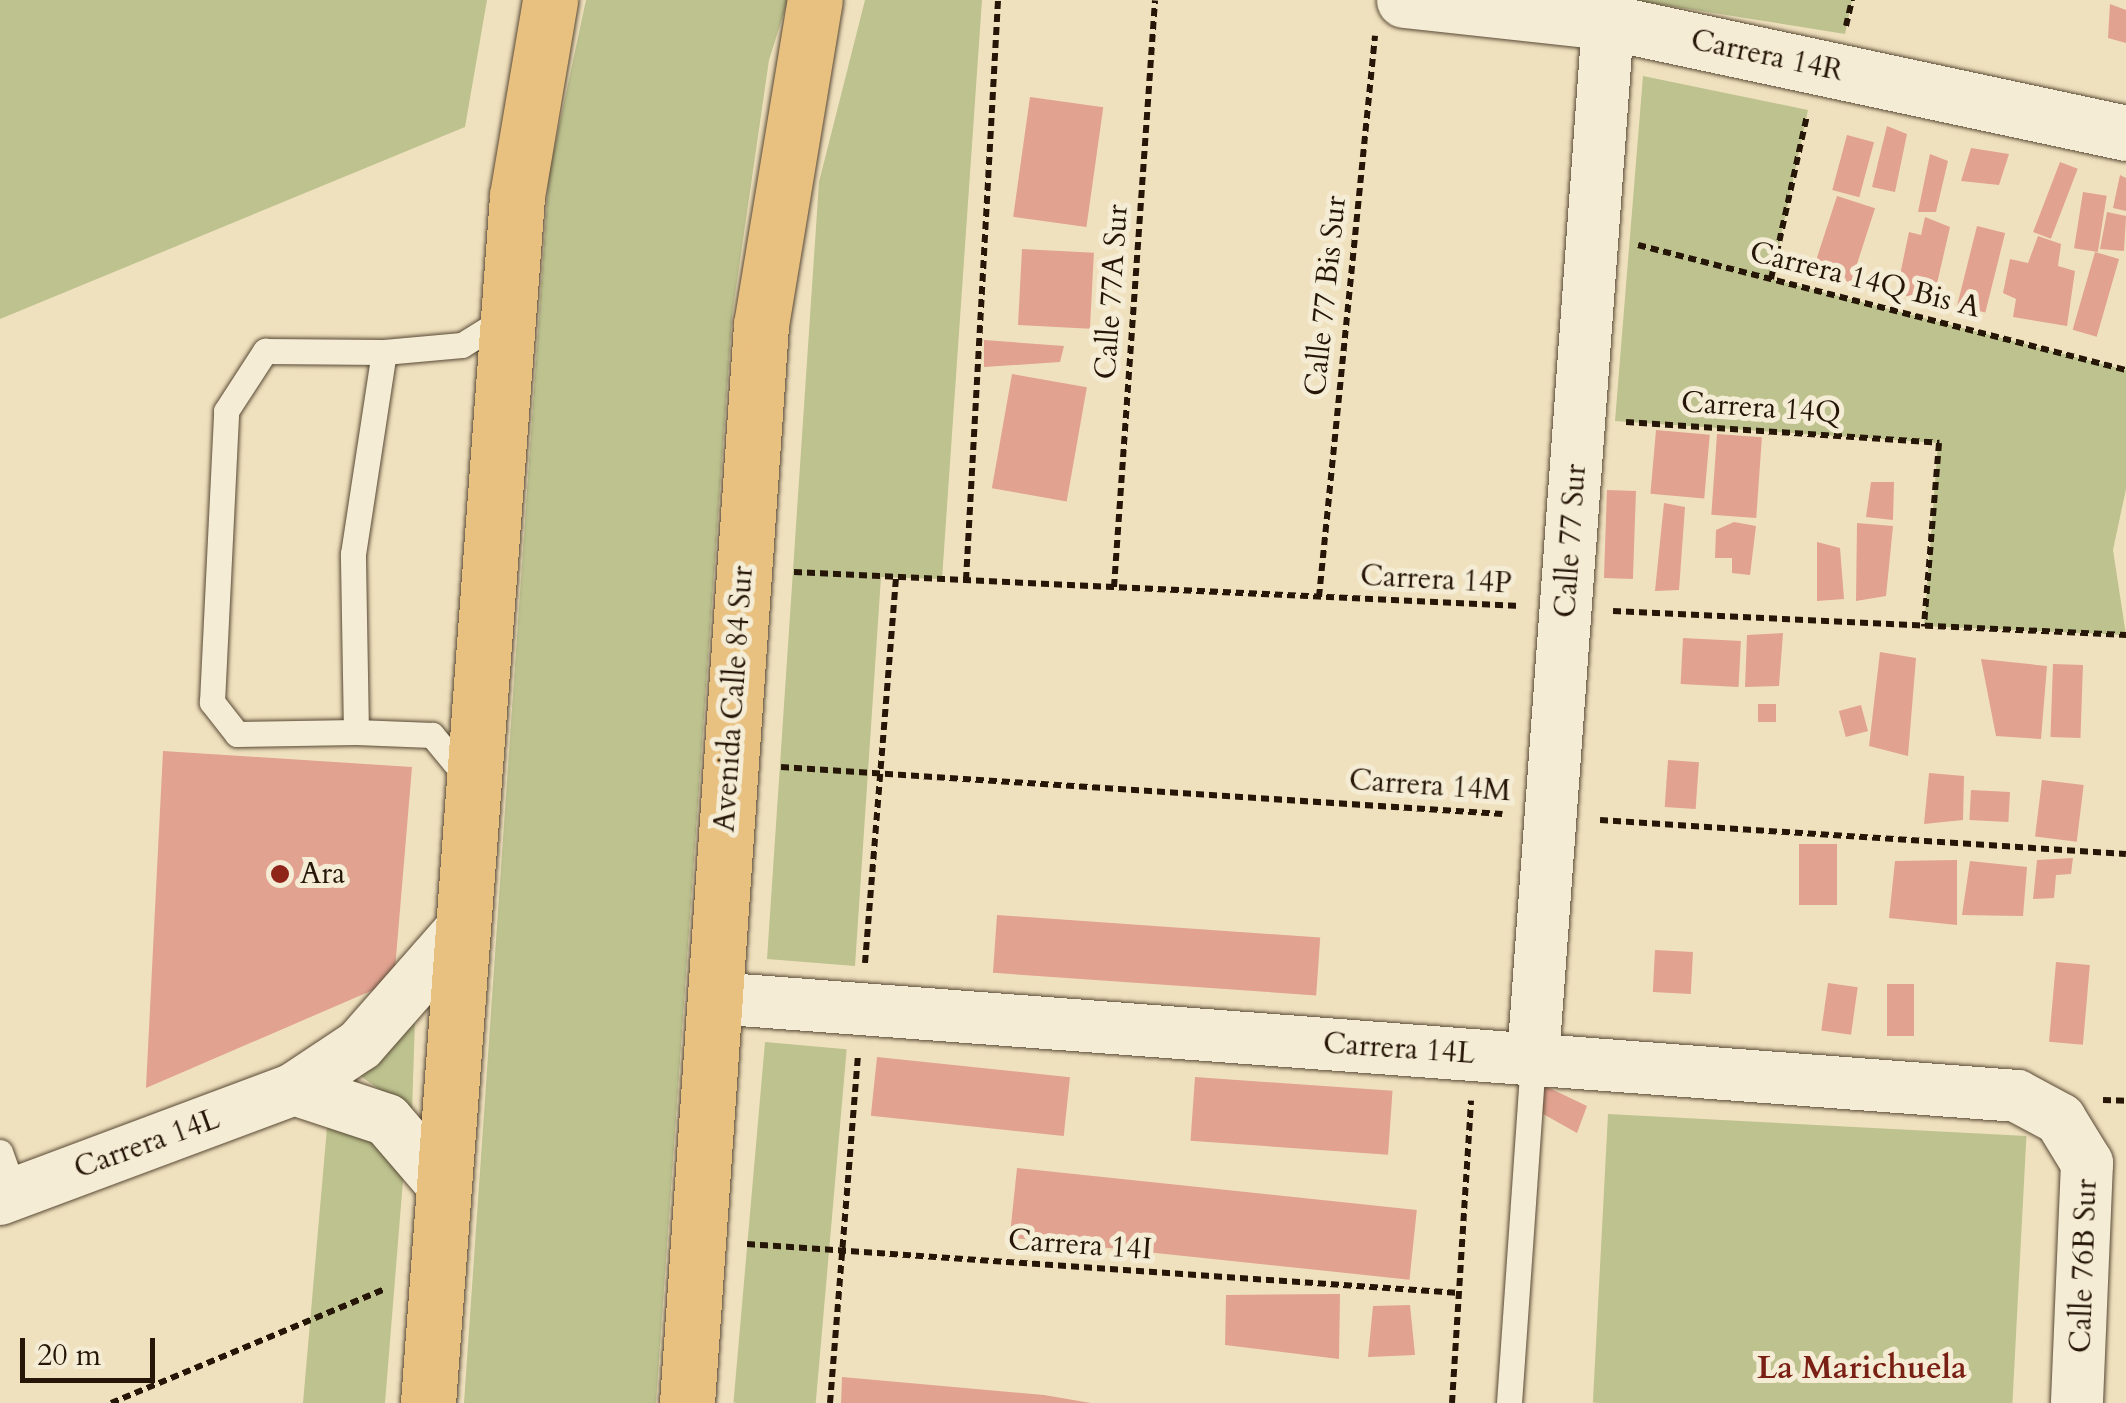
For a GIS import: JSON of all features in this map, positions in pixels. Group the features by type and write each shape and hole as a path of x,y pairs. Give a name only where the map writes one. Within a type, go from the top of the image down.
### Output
{"highway":[{"path":"428,1403 506,317 550,0"},
{"name":"Avenida Calle 84 Sur","path":"687,1403 743,569 771,233 816,0"}],"street":[{"name":"Carrera 14R","path":"1390,10 1610,11 1818,67 2126,133"},
{"name":"Calle 77 Sur","path":"1534,1059 1610,11"},
{"name":"Carrera 14L","path":"5,1182 294,1090 360,1045 462,929"},
{"name":"Carrera 14L","path":"714,998 2017,1096 2071,1132"},
{"path":"294,1090 387,1120 444,1186"},
{"name":"Calle 76B Sur","path":"2071,1132 2092,1198 2077,1403"}],"lane":[{"path":"472,784 432,735 237,734 212,702 226,411 264,350 384,352 462,344 506,317"},
{"path":"356,732 348,624 384,352"},
{"path":"1508,1403 1534,1059"}],"path":[{"path":"966,580 998,0"},
{"name":"Calle 77A Sur","path":"1114,587 1155,0"},
{"name":"Calle 77 Bis Sur","path":"1319,597 1390,10"},
{"path":"1771,279 1818,67"},
{"name":"Carrera 14Q Bis A","path":"1593,233 2126,370"},
{"name":"Carrera 14Q","path":"1580,418 1938,443 1924,626"},
{"name":"Carrera 14P","path":"743,569 2126,634"},
{"name":"Carrera 14M","path":"730,764 2126,854"},
{"path":"1452,1403 1474,1055"},
{"name":"Carrera 14I","path":"698,1241 1459,1293"},
{"path":"111,1403 437,1268"}],"green space":[{"path":"0,0 487,0 465,127 0,319"},
{"path":"586,0 788,0 769,60 732,316 656,1403 464,1403 549,173"},
{"path":"865,0 982,0 942,579 881,577 855,966 767,959 819,182"},
{"path":"1632,0 1852,0 1845,34"},
{"path":"1643,76 1808,110 1772,279 2126,370 2126,489 2113,550 2126,635 1924,626 1938,443 1615,421"},
{"path":"415,1020 412,1112 356,1073"},
{"path":"765,1042 847,1049 816,1403 733,1403"},
{"path":"1608,1114 2026,1136 2012,1403 1593,1403"},
{"path":"328,1116 355,1122 404,1168 385,1403 303,1403"}],"building":[{"path":"2110,4 2126,10 2126,43 2108,38"},
{"path":"1030,97 1103,107 1086,227 1013,217"},
{"path":"1887,126 1907,134 1895,192 1872,187"},
{"path":"1847,135 1874,142 1859,197 1832,190"},
{"path":"1971,148 2009,154 1999,185 1961,181"},
{"path":"1930,154 1948,161 1936,212 1918,212"},
{"path":"2060,162 2078,169 2051,239 2033,232"},
{"path":"2120,175 2126,178 2126,211 2113,208"},
{"path":"2083,192 2107,196 2098,252 2074,248"},
{"path":"1837,196 1875,208 1851,283 1813,270"},
{"path":"2107,212 2126,216 2124,251 2100,249"},
{"path":"1925,217 1950,227 1933,301 1896,294 1909,232 1921,235"},
{"path":"1977,226 2005,233 1985,313 1957,306"},
{"path":"2038,236 2061,244 2058,266 2075,271 2067,326 2013,317 2016,299 2003,293 2010,259 2028,263"},
{"path":"1022,249 1094,253 1090,329 1018,325"},
{"path":"2095,252 2119,259 2097,337 2073,330"},
{"path":"984,340 1064,346 1060,362 984,367"},
{"path":"1012,374 1087,387 1067,501 992,488"},
{"path":"1656,430 1710,435 1704,498 1650,494"},
{"path":"1717,434 1762,437 1756,518 1711,515"},
{"path":"1871,482 1894,482 1893,520 1866,517"},
{"path":"1607,490 1636,491 1633,579 1604,578"},
{"path":"1664,503 1685,507 1679,590 1655,591"},
{"path":"1734,522 1756,526 1750,575 1732,573 1732,558 1715,558 1716,530"},
{"path":"1857,523 1893,526 1886,596 1856,601"},
{"path":"1817,542 1840,548 1844,599 1817,601"},
{"path":"1783,633 1779,686 1745,687 1747,635"},
{"path":"1683,638 1741,641 1739,687 1681,684"},
{"path":"1880,652 1916,658 1908,756 1869,746"},
{"path":"1981,659 2047,666 2041,739 1996,736"},
{"path":"2053,664 2083,665 2080,738 2050,737"},
{"path":"1758,704 1776,704 1776,722 1758,722"},
{"path":"1861,705 1868,731 1846,737 1839,711"},
{"name":"Ara","path":"163,751 412,767 394,981 146,1088"},
{"path":"1668,760 1699,762 1696,809 1665,807"},
{"path":"1929,773 1964,776 1963,820 1924,824"},
{"path":"2042,780 2084,785 2077,842 2035,837"},
{"path":"1971,790 2010,792 2008,822 1969,820"},
{"path":"1799,844 1837,844 1837,905 1799,905"},
{"path":"2073,858 2071,874 2056,875 2054,898 2033,899 2037,860"},
{"path":"1957,860 1957,925 1889,918 1895,861"},
{"path":"1970,861 2027,867 2023,916 1962,915"},
{"path":"997,915 1320,938 1316,995 993,973"},
{"path":"1655,950 1693,952 1691,994 1653,992"},
{"path":"2056,962 2090,965 2083,1045 2049,1042"},
{"path":"1828,983 1858,987 1851,1035 1821,1031"},
{"path":"1887,984 1914,984 1914,1036 1887,1036"},
{"path":"877,1057 1070,1077 1064,1136 871,1116"},
{"path":"1195,1077 1393,1091 1388,1155 1191,1141"},
{"path":"1543,1085 1587,1106 1577,1133 1536,1110"},
{"path":"1017,1168 1417,1210 1409,1280 1010,1238"},
{"path":"1340,1294 1339,1359 1225,1345 1226,1295"},
{"path":"1410,1305 1415,1355 1368,1357 1373,1306"},
{"path":"842,1377 1044,1395 1091,1403 841,1403"}],"place":[{"name":"Ara","path":"280,874"}],"district":[{"name":"La Marichuela","path":"1862,1368"}]}
